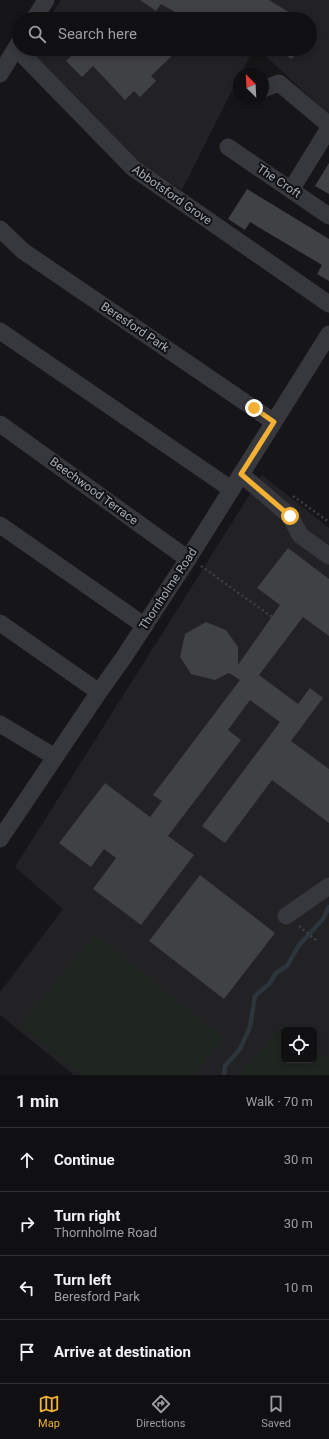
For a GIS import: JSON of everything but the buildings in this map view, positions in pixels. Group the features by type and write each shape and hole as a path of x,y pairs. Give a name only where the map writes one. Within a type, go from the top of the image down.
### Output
{"street":[{"path":"38,12 46,0"},
{"path":"0,74 12,54"},
{"name":"Abbotsford Grove","path":"27,56 133,168 329,304"},
{"path":"269,87 279,83 329,126 291,190"},
{"name":"The Croft","path":"228,147 329,216"},
{"name":"Beresford Park","path":"0,229 23,251 274,422"},
{"path":"0,331 231,489"},
{"name":"Thornholme Road","path":"2,831 56,757 145,626 329,334"},
{"name":"Beechwood Terrace","path":"0,424 188,559"},
{"path":"241,474 290,516 300,535 329,556"},
{"path":"0,525 145,626"},
{"path":"0,623 99,692"},
{"path":"0,724 56,757"},
{"path":"286,916 329,886"}],"path":[{"path":"210,571 272,617"},
{"path":"300,928 317,941"}],"shaded area":[{"path":"61,0 329,0 329,115 266,56 317,56 317,12 53,12"},
{"path":"35,56 250,56 244,68 233,68 233,89 182,190 137,162"},
{"path":"262,475 329,528 329,1075 74,1075 0,1015 0,992 63,909 15,867"},
{"path":"95,935 223,1038 193,1075 83,1075 21,1025"},
{"path":"285,1023 290,1027 281,1027"},
{"path":"281,1028 281,1063 317,1063 317,1052 329,1062 329,1075 239,1075"}],"waterway":[{"path":"224,1075 225,1066 240,1049 250,1027 255,996 270,983 276,973 287,966 299,945 323,919 329,907"}],"route":[{"path":"254,408 274,422 241,474 290,516"}]}
